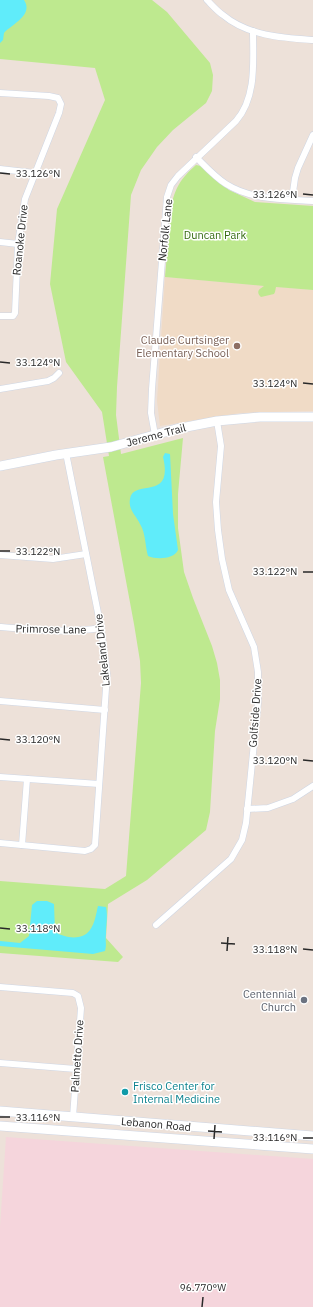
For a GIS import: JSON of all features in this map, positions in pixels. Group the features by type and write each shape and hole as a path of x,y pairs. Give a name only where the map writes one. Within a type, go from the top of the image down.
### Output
{"main road":[{"name":"Jereme Trail","path":"0,466 66,453 111,447 190,426 218,421 260,417 313,418"},
{"name":"Lebanon Road","path":"0,1111 313,1136"},
{"path":"72,1131 73,1117"},
{"name":"Lebanon Road","path":"0,1126 313,1150"},
{"path":"243,1145 244,1131"}],"street":[{"path":"207,0 223,16 236,24 254,31 273,36 313,40"},
{"name":"Norfolk Lane","path":"155,435 151,401 167,197 174,181 196,157 243,112 246,105 252,74 254,31"},
{"name":"Roanoke Drive","path":"0,92 58,98 61,108 25,199 18,244 16,309 14,314 0,316"},
{"path":"292,199 298,168 313,136"},
{"path":"196,157 216,177 234,188 257,196 313,201"},
{"path":"0,169 35,173"},
{"path":"0,242 18,244"},
{"path":"0,389 48,381 59,373"},
{"name":"Golfside Drive","path":"156,925 231,859 242,840 246,823 258,703 258,672 254,647 229,590 222,559 216,502 221,446 218,421"},
{"name":"Lakeland Drive","path":"22,845 88,851 93,848 95,841 107,674 102,628 66,453"},
{"path":"0,555 61,559 86,554"},
{"name":"Primrose Lane","path":"0,627 52,631 82,631 102,628"},
{"path":"0,701 105,710"},
{"path":"0,777 99,784"},
{"path":"0,844 22,845 27,779"},
{"path":"247,809 268,808 292,798 313,786"},
{"name":"Palmetto Drive","path":"0,987 73,993 78,996 81,1008 73,1117"},
{"path":"0,1063 76,1069"}],"shaded area":[{"name":"Claude Curtsinger Elementary School","path":"165,277 313,290 313,411 240,413 160,426 157,401"},
{"path":"6,1137 313,1159 313,1307 0,1307 0,1227"}],"green space":[{"path":"0,0 152,0 167,12 210,63 213,75 212,91 206,103 173,130 157,147 141,170 131,195 116,415 121,454 183,438 178,494 178,528 184,572 212,646 220,680 220,699 215,731 210,812 206,830 147,880 108,904 106,938 123,957 118,962 0,953 0,881 105,889 126,876 141,683 140,661 134,624 103,457 109,456 102,412 66,362 50,284 57,209 105,100 95,68 0,59"},
{"name":"Duncan Park","path":"196,165 201,166 229,190 255,202 313,206 313,290 276,287 274,294 261,297 258,292 264,286 165,277 171,207 179,184 186,174"}],"water":[{"path":"0,0 24,0 26,10 21,19 4,33 3,40 0,43"},
{"path":"165,453 170,454 173,514 178,550 169,557 156,558 148,556 142,528 131,509 130,499 133,493 138,490 158,485 163,480 165,471 163,457"},
{"path":"37,901 47,901 54,904 55,932 68,937 83,936 87,933 93,924 98,906 106,907 107,917 105,951 93,954 0,946 0,941 20,943 29,936 32,905"}],"place":[{"name":"Claude Curtsinger Elementary School","path":"237,346"},
{"name":"Centennial Church","path":"304,1000"},
{"name":"Frisco Center for Internal Medicine","path":"125,1092"}]}
